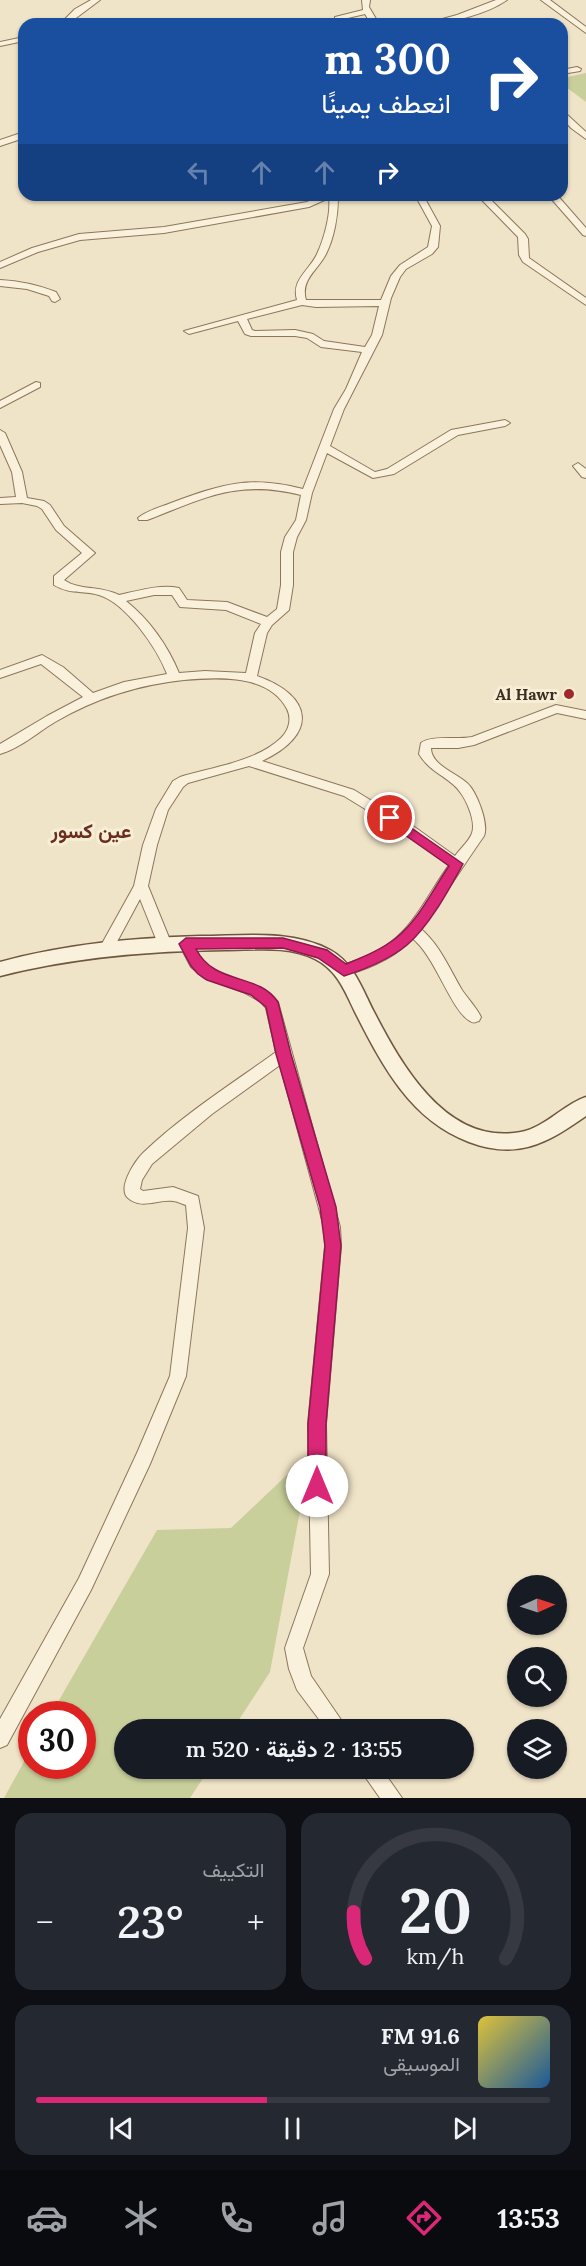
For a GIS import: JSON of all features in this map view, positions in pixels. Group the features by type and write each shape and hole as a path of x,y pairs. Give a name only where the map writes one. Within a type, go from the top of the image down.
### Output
{"main road":[{"path":"0,969 30,960 106,949 186,944 283,943 322,954 344,970 382,1045 419,1101 451,1127 493,1141 514,1142 550,1130 586,1105"}],"street":[{"path":"70,18 96,0"},
{"path":"366,0 365,7 372,18"},
{"path":"457,18 503,0"},
{"path":"545,0 586,31"},
{"path":"338,18 368,11"},
{"path":"0,44 18,40"},
{"path":"568,71 577,69"},
{"path":"568,119 586,136"},
{"path":"0,142 18,137"},
{"path":"1,268 34,250 79,237 170,229 316,201"},
{"path":"302,302 300,290 305,274 323,252 334,201"},
{"path":"251,676 259,641 268,622 283,610 287,585 287,552 291,537 300,520 307,493 339,409 377,335 384,303 403,267 429,252 434,246 436,226 422,201"},
{"path":"488,201 522,236 525,244 523,257 586,302"},
{"path":"557,201 586,233"},
{"path":"0,284 17,283 38,288 53,294 55,299"},
{"path":"574,294 586,291"},
{"path":"189,331 302,302 316,304 384,303"},
{"path":"241,317 249,332 254,334 295,333 308,335 321,344 368,350"},
{"path":"0,405 36,385"},
{"path":"324,447 374,475 390,472 455,432 505,423"},
{"path":"0,433 16,472 22,500"},
{"path":"578,466 586,475"},
{"path":"143,518 221,490 242,486 258,484 307,493"},
{"path":"0,501 22,500 40,503 46,507 60,528 89,553 58,579 58,582 81,592 102,592 115,600 135,617 158,644 170,663 175,678"},
{"path":"115,600 154,591 174,591 184,604 227,606 268,622"},
{"path":"0,674 42,658 92,698"},
{"path":"0,750 51,718 92,698 124,686 175,678 251,676 268,682 283,692 294,707 297,721 291,737 279,747 248,761 184,780 178,784 162,809 150,844 141,886 106,949"},
{"path":"344,970 376,958 402,941 435,899 478,833 478,818 465,788 432,764 424,754 425,746 429,743 458,744 474,741 556,709 586,715"},
{"path":"248,761 349,793 411,831 457,864"},
{"path":"141,886 165,945"},
{"path":"412,930 423,937 459,998 474,1017"},
{"path":"186,944 196,963 212,976 256,991 269,999 278,1018 284,1054 328,1207 333,1246 317,1424 320,1574 294,1648 298,1669 304,1683 331,1719"},
{"path":"0,1738 85,1584 144,1458 178,1376 196,1228 193,1201 173,1194 141,1198 132,1192 135,1178 147,1159 207,1110 284,1054"},
{"path":"377,1779 392,1798"}],"green space":[{"path":"586,73 586,102 568,88 568,77"},
{"path":"311,1452 270,1672 239,1719 114,1719 114,1779 202,1779 190,1798 4,1798 18,1773 18,1779 96,1779 96,1701 58,1701 157,1530 231,1528"}],"place":[{"name":"Al Hawr","path":"569,694"}],"district":[{"name":"عين كسور","path":"91,831"}],"route":[{"path":"317,1486 317,1424 333,1246 328,1207 284,1054 278,1018 273,1006 269,999 256,991 212,976 203,970 196,963 186,944 283,943 322,954 344,970 376,958 402,941 421,920 457,864 390,818"}]}
